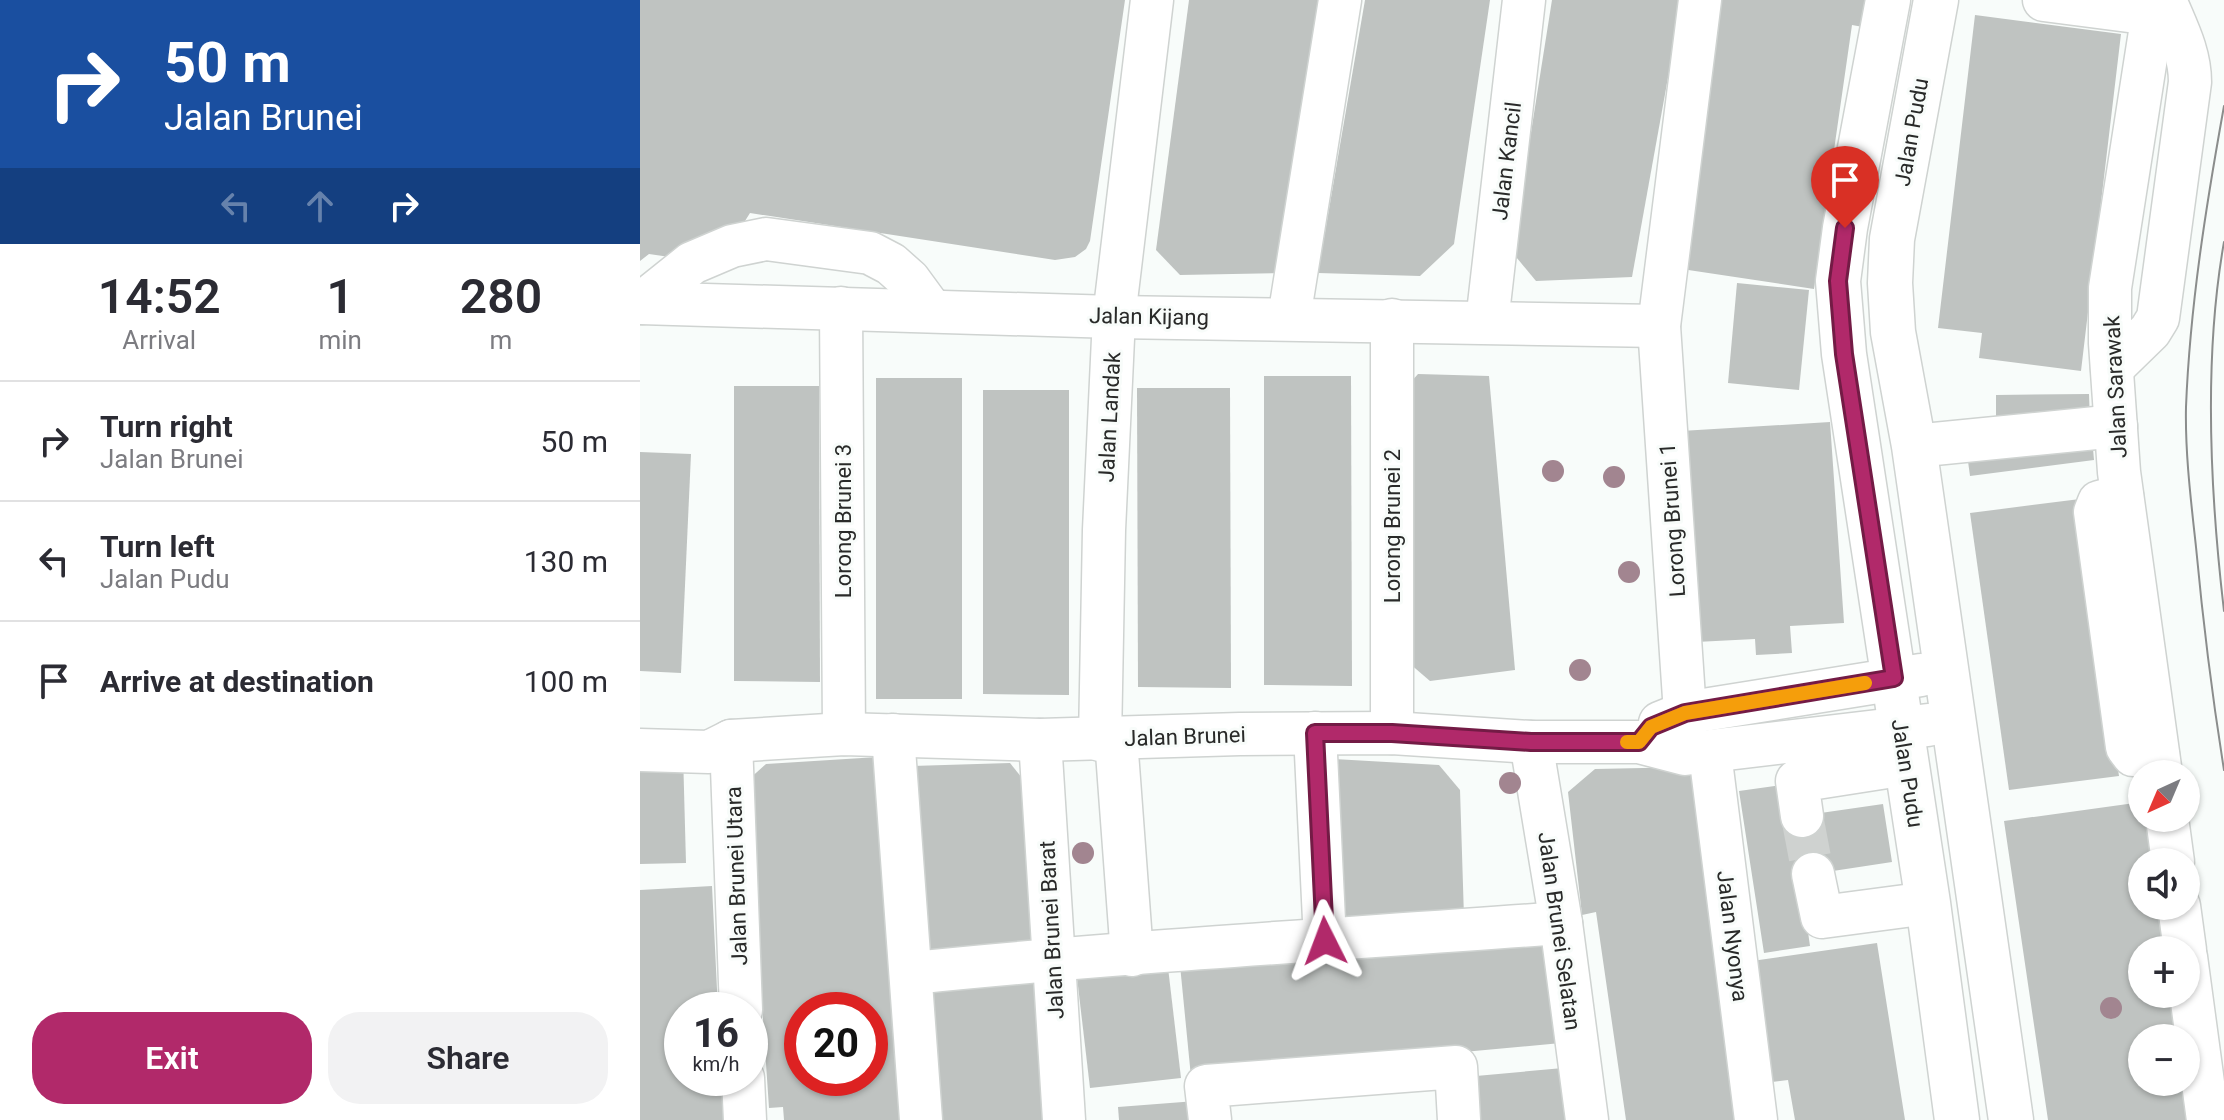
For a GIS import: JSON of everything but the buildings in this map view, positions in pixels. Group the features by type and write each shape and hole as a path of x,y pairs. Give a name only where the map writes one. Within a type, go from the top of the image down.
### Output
{"main road":[{"name":"Jalan Pudu","path":"1888,0 1838,281 1844,354 1908,676 1928,903 1957,1120"},
{"name":"Jalan Pudu","path":"1936,0 1892,239 1890,283 1893,332 1914,446 2011,1120"},
{"path":"1893,332 1879,368 1908,676"},
{"path":"1912,739 1953,905 1996,1010"}],"street":[{"name":"Jalan Landak","path":"1132,955 1108,740 1104,530 1114,317 1152,0"},
{"path":"1289,318 1340,0"},
{"name":"Jalan Kancil","path":"1487,322 1524,0"},
{"name":"Lorong Brunei 1","path":"1685,713 1659,326 1700,0"},
{"path":"2044,0 2157,5"},
{"name":"Jalan Sarawak","path":"2157,5 2110,288 2112,368 2123,496 2159,760"},
{"path":"641,303 692,263 732,246 766,239 870,253 891,264 909,280 931,310"},
{"name":"Jalan Kijang","path":"641,303 1114,317 1659,326"},
{"name":"Lorong Brunei 3","path":"841,308 844,734"},
{"name":"Lorong Brunei 2","path":"1392,320 1392,733"},
{"path":"1914,446 2116,426"},
{"path":"1639,742 1651,727 1685,713 1908,676"},
{"name":"Jalan Brunei","path":"640,728 710,731 731,741"},
{"path":"1315,733 1325,941"},
{"name":"Jalan Brunei","path":"640,750 709,752 731,741 844,734 1108,740 1392,733 1531,742 1639,742 1685,754 1912,739"},
{"path":"893,735 921,1120"},
{"path":"1802,816 1797,781 1912,739"},
{"name":"Jalan Brunei Barat","path":"1040,740 1064,1120"},
{"name":"Jalan Brunei Utara","path":"731,741 740,992"},
{"name":"Jalan Brunei Selatan","path":"1531,742 1561,923 1587,1120"},
{"name":"Jalan Nyonya","path":"1710,753 1756,1120"},
{"path":"1813,874 1822,917 1928,903"},
{"path":"912,973 1052,959 1561,923"},
{"path":"2193,1008 2208,1120"},
{"path":"1210,1120 1206,1086 1456,1067 1459,1120"},
{"path":"744,1096 745,1120"}],"tunnel":[{"path":"1802,816 1813,874"}],"tram line":[{"path":"2224,106 2195,294 2186,424 2202,603 2224,770"},
{"path":"2224,242 2217,287 2211,379 2212,473 2224,611"}],"slow traffic":[{"path":"1627,742 1639,742 1651,727 1685,713 1865,683"}],"route":[{"path":"1325,941 1315,733 1392,733 1531,742 1639,742 1651,727 1685,713 1894,678 1844,354 1838,281 1845,228"}]}
